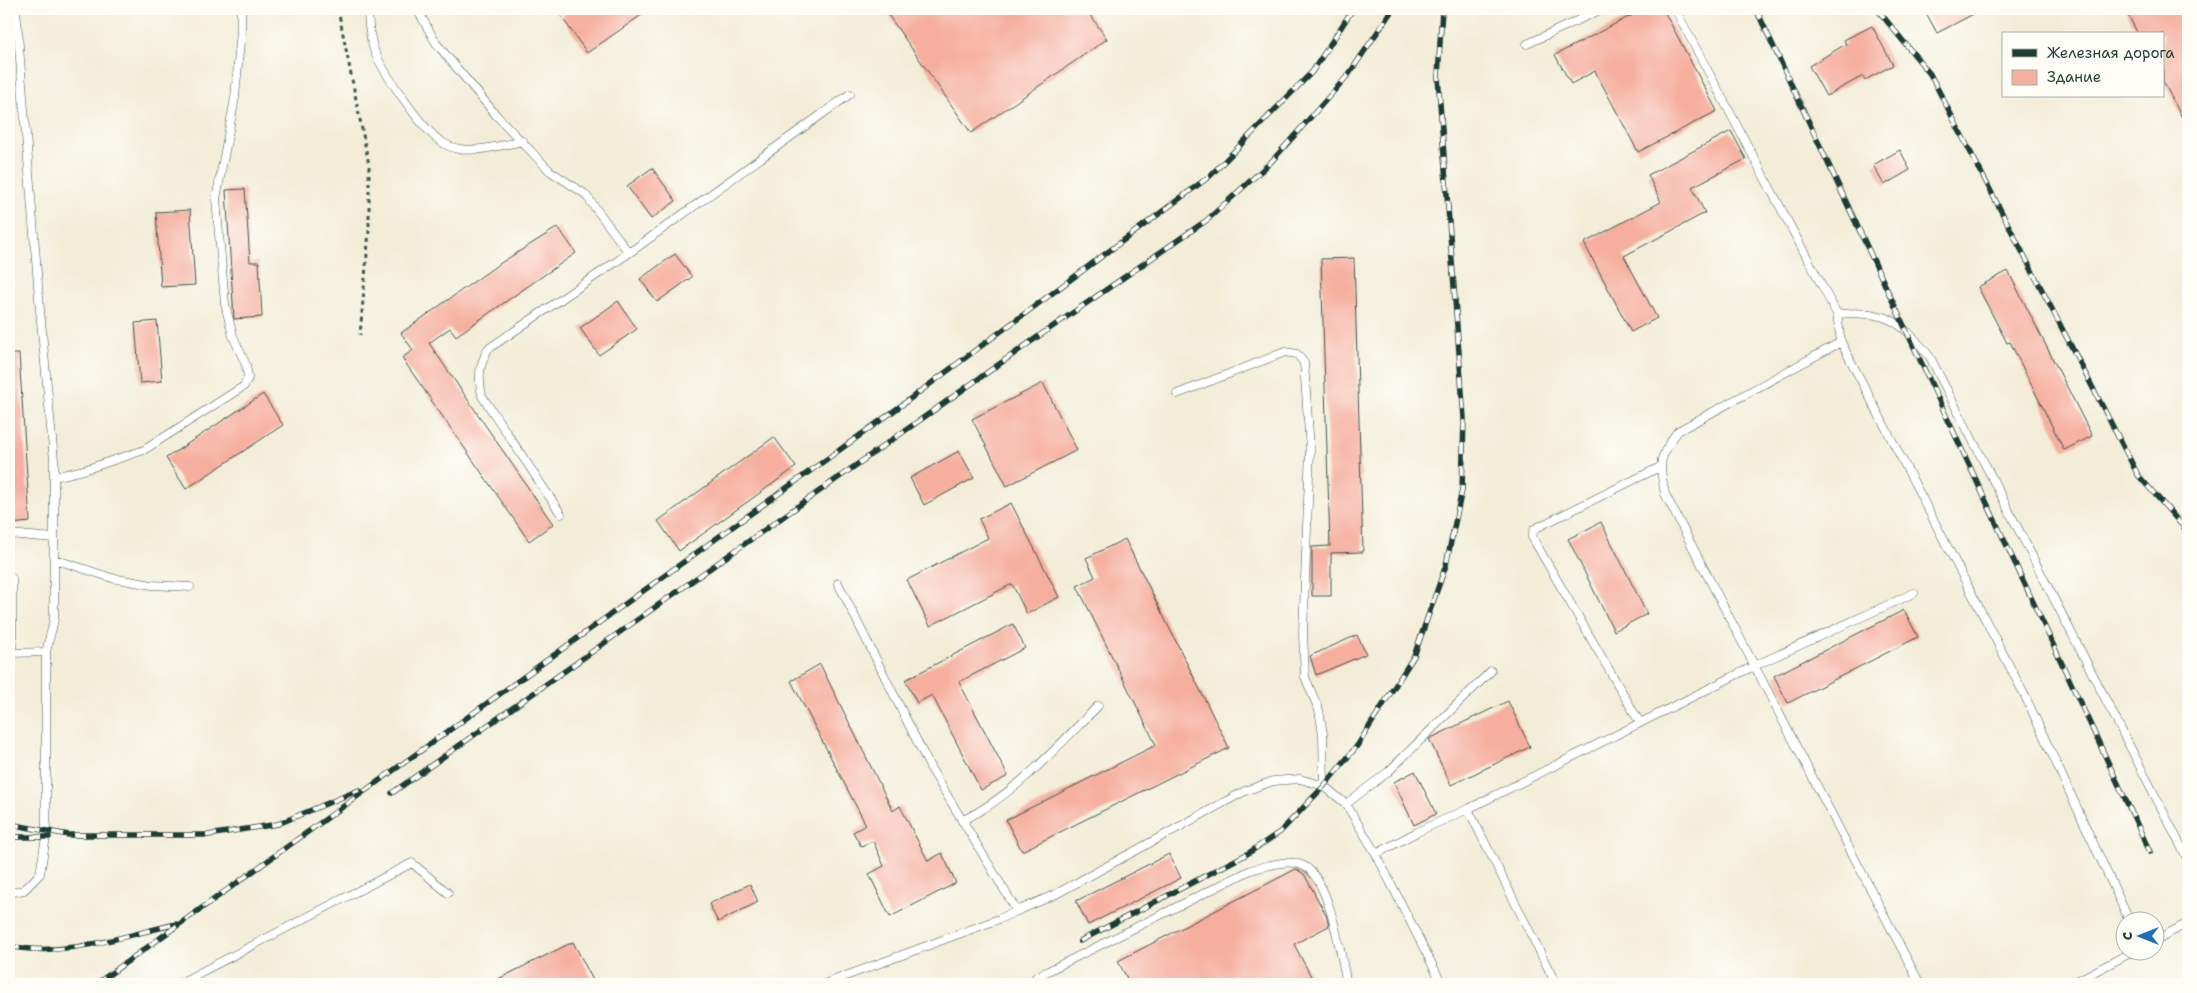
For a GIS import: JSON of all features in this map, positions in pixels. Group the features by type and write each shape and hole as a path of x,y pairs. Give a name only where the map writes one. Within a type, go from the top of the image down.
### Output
{"lane":[{"path":"9,893 24,890 40,874 46,837 46,652 54,620 54,477 16,9"},
{"path":"54,477 84,470 144,450 244,386 248,378 246,365 233,336 225,304 216,199 235,98 241,9"},
{"path":"368,9 368,25 374,50 385,71 426,129 444,144 459,149 481,149 523,141"},
{"path":"417,9 436,43 496,115 550,171 585,194 628,253"},
{"path":"1527,44 1602,9"},
{"path":"1675,9 1837,314 1841,342 2025,696 2124,910"},
{"path":"561,514 482,396 478,378 480,365 488,349 628,253 850,94"},
{"path":"1837,314 1863,312 1895,321 1912,336 1930,357 2188,860"},
{"path":"1841,342 1678,431 1663,450 1660,467 1665,494 1920,984"},
{"path":"1178,394 1284,352 1297,354 1304,363 1310,449 1303,633 1305,676 1319,710 1323,734 1324,786"},
{"path":"1640,723 1532,536 1534,529 1660,467"},
{"path":"9,534 54,538"},
{"path":"54,559 112,578 152,585 190,587"},
{"path":"9,578 12,578 12,653 46,652"},
{"path":"838,583 925,758 1017,910"},
{"path":"1376,854 1754,666 1914,593"},
{"path":"1346,804 1388,772 1491,670"},
{"path":"962,821 988,808 1020,784 1098,706"},
{"path":"824,984 999,919 1056,894 1245,791 1273,781 1300,778 1324,786 1346,804 1376,854 1442,984"},
{"path":"1468,809 1556,984"},
{"path":"178,984 412,863 448,893"},
{"path":"1034,984 1036,977 1044,973 1251,870 1276,863 1304,866 1312,873 1324,892 1335,925 1347,984"},
{"path":"2164,936 2188,923"},
{"path":"2071,984 2117,960"}],"path":[{"path":"338,9 369,166 369,230 360,335"}],"building":[{"path":"572,9 650,9 587,53 561,16"},
{"path":"884,9 1086,9 1107,39 971,133"},
{"path":"1644,9 1663,9 1717,111 1638,152 1595,71 1571,84 1555,55"},
{"path":"1924,9 1983,9 1937,33"},
{"path":"2125,9 2188,9 2188,129 2164,83 2164,32 2137,32"},
{"path":"1872,26 1893,65 1865,80 1863,76 1826,96 1809,66 1846,44 1844,40"},
{"path":"1731,131 1746,159 1692,187 1705,213 1624,256 1657,318 1631,332 1584,243 1661,202 1648,175"},
{"path":"1900,150 1910,170 1884,185 1873,165"},
{"path":"652,168 676,201 651,219 627,186"},
{"path":"245,189 250,262 259,262 262,317 234,319 226,190"},
{"path":"190,210 195,285 161,287 156,212"},
{"path":"558,227 576,253 456,336 450,328 429,343 553,524 529,541 402,358 413,350 401,333 496,266"},
{"path":"675,254 692,277 657,302 640,279"},
{"path":"1354,258 1363,552 1331,553 1331,596 1312,596 1312,547 1330,546 1321,259"},
{"path":"2008,271 2092,436 2064,450 2010,342 2007,343 1978,287"},
{"path":"618,301 637,329 599,355 580,328"},
{"path":"157,321 162,381 140,383 135,323"},
{"path":"9,354 19,354 30,522 11,524 9,482"},
{"path":"1043,383 1077,450 1007,486 972,419"},
{"path":"263,394 283,425 186,489 166,458"},
{"path":"774,437 796,467 679,551 658,521"},
{"path":"959,451 974,478 924,505 910,478"},
{"path":"1011,503 1059,597 1027,614 1012,584 930,626 907,580 988,538 979,519"},
{"path":"1601,522 1647,614 1614,631 1568,539"},
{"path":"1125,539 1229,748 1022,851 1006,820 1156,745 1077,586 1095,577 1086,558"},
{"path":"1904,610 1918,637 1788,703 1774,676"},
{"path":"1013,624 1025,648 959,682 1008,776 981,790 932,695 917,703 905,680"},
{"path":"1357,635 1366,654 1316,675 1310,656"},
{"path":"820,664 893,811 900,806 928,861 942,853 956,883 890,917 869,874 884,866 873,841 861,846 853,832 866,825 791,681"},
{"path":"1508,701 1530,747 1451,785 1429,739"},
{"path":"1415,771 1436,814 1414,825 1394,782"},
{"path":"1169,854 1181,878 1088,925 1076,901"},
{"path":"1296,869 1304,874 1326,915 1329,926 1294,944 1315,984 1130,984 1118,961"},
{"path":"750,884 758,902 718,922 709,904"},
{"path":"573,942 595,984 488,984"}],"railway":[{"path":"96,984 891,413 1210,176 1312,72 1353,9"},
{"path":"392,793 1039,336 1207,220 1271,162 1349,74 1393,9"},
{"path":"1080,941 1247,854 1280,832 1324,786 1357,746 1414,656 1446,565 1462,490 1464,418 1438,77 1442,9"},
{"path":"1756,9 2150,852"},
{"path":"1877,9 1930,74 2138,475 2188,532"},
{"path":"9,824 69,835 208,835 278,824 359,790"},
{"path":"9,837 49,837"},
{"path":"9,946 30,949 72,947 93,944 176,924"}]}
